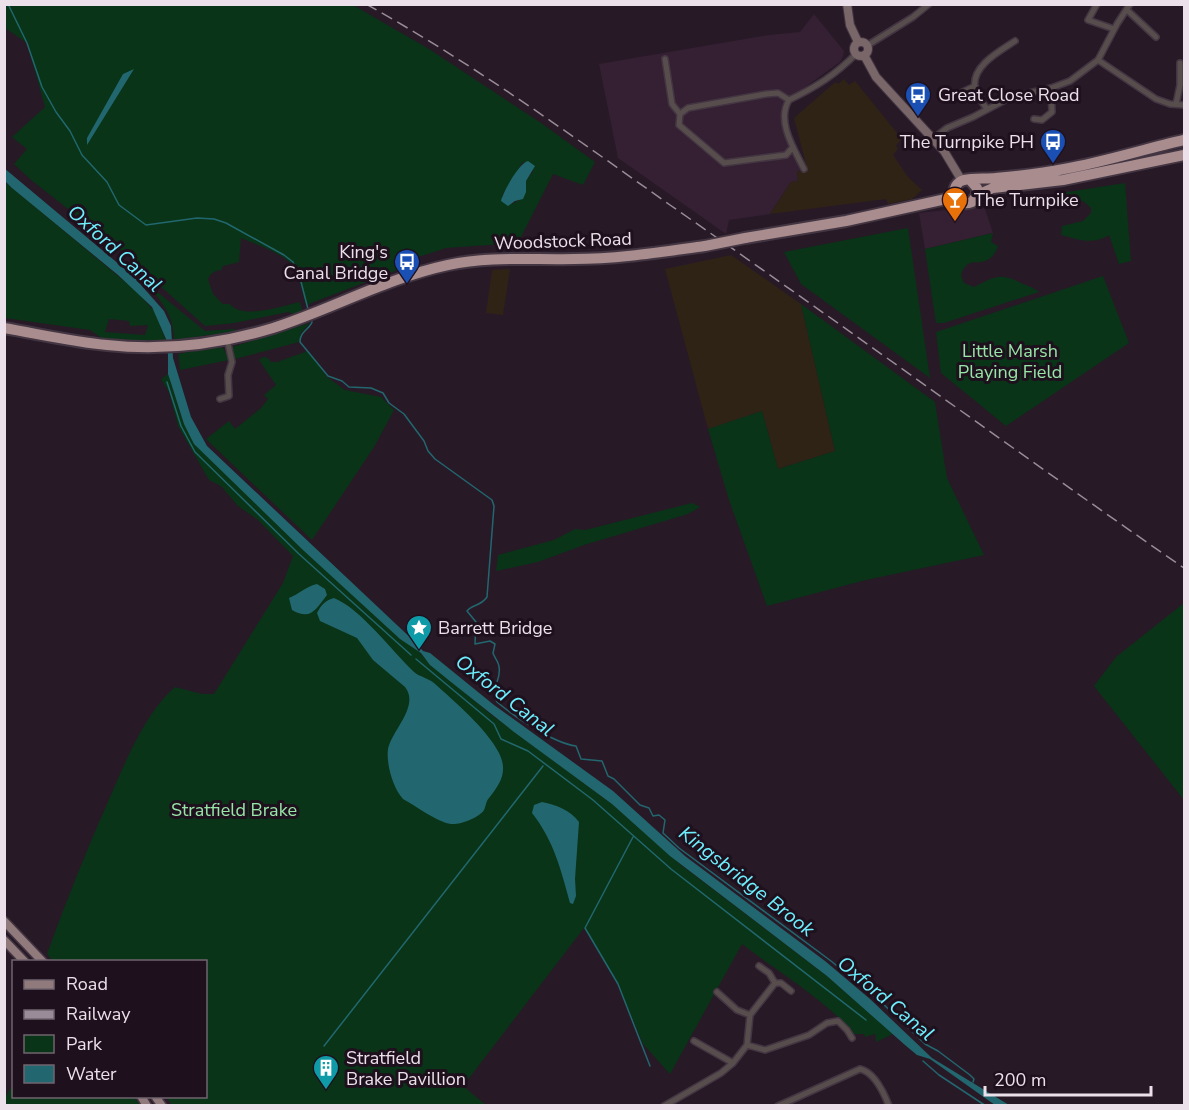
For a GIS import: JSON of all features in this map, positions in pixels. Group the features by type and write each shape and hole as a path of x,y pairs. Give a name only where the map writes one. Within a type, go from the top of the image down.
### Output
{"highway":[{"path":"1185,140 1065,169 966,180 954,189 955,197 967,204 972,202 977,195 993,188 1063,180 1185,154"},
{"path":"966,180 977,188 977,195"},
{"name":"Woodstock Road","path":"4,328 105,345 179,346 227,339 273,328 393,281 450,265 503,259 618,257 705,246 955,197"}],"main road":[{"path":"4,921 41,960"},
{"path":"4,940 23,960"}],"street":[{"path":"847,4 850,25 858,42"},
{"path":"868,45 914,17 928,4"},
{"path":"1097,4 1088,20 1114,29"},
{"path":"933,139 947,128 1018,95 1052,88 1070,81 1098,60 1114,29 1129,7 1156,37"},
{"path":"987,109 977,95 975,86 977,75 985,63 1015,41"},
{"path":"868,45 858,42 854,46 876,77 944,151 966,180"},
{"path":"804,169 793,147 784,118 784,109 789,100 814,88 868,51 868,45"},
{"path":"665,60 672,104 680,114 680,125 724,163 786,155 793,147"},
{"path":"1098,60 1156,99 1185,105"},
{"path":"1176,104 1180,85 1180,63"},
{"path":"946,97 952,97 975,86"},
{"path":"1034,119 1043,122 1052,112 1052,88"},
{"path":"680,114 688,108 766,94 778,93 789,100"},
{"path":"220,399 229,396 228,381 232,362 227,339"},
{"path":"759,966 769,973 775,983"},
{"path":"775,983 781,983 791,991"},
{"path":"664,1106 733,1064 747,1045 750,1015 775,983"},
{"path":"717,992 737,1010 750,1015"},
{"path":"747,1045 765,1050 809,1035 827,1023 838,1021 852,1038"},
{"path":"694,1041 733,1064"},
{"path":"778,1106 860,1069 872,1075 889,1106"}],"shaded area":[{"path":"814,14 844,51 843,56 840,62 783,103 781,115 800,171 797,172 798,181 791,182 770,214 729,220 726,234 618,158 599,64 769,35 800,32"},
{"path":"844,79 849,85 855,81 902,139 896,145 898,149 893,155 908,177 922,190 912,199 888,204 886,199 770,214 791,182 798,181 797,172 807,168 794,118 836,82 838,84"},
{"name":"The Turnpike","path":"984,206 993,233 925,249 919,213"},
{"path":"731,255 801,304 835,451 778,469 762,411 708,429 665,269"},
{"path":"510,269 503,315 486,313 492,270"}],"green space":[{"path":"4,5 353,5 429,49 541,123 595,162 583,185 553,174 518,243 446,248 403,262 400,269 306,305 299,277 291,263 270,250 241,238 239,262 223,266 208,279 213,294 223,304 230,304 235,309 243,311 273,309 300,302 302,309 294,314 288,312 234,323 205,326 149,276 150,273 31,180 14,164 27,149 12,137 45,107 27,43 5,28","holes":["523,162 533,171 526,181 521,199 512,204 502,196"]},
{"path":"4,181 136,291 155,312 166,341 103,339 90,330 5,318","holes":["109,319 129,321 130,326 148,325 145,335 105,332"]},
{"path":"1125,183 1131,261 1119,264 1109,235 1092,241 1061,235 1062,226 1083,221 1091,213 1091,208 1083,201 1062,200 1061,193"},
{"path":"908,228 930,378 801,284 784,252"},
{"path":"993,233 991,242 998,246 995,253 984,261 966,265 961,275 964,283 974,287 992,278 1002,277 1039,292 944,323 936,323 925,249"},
{"name":"Little Marsh Playing Field","path":"1103,276 1129,343 1006,426 941,373 936,332"},
{"path":"144,281 205,331 234,329 237,331 174,340 169,315 161,301"},
{"path":"801,304 935,402 947,478 984,555 866,580 767,606 729,500 708,429 762,411 778,469 835,451"},
{"path":"310,323 301,333 299,342 235,359 232,347"},
{"path":"219,346 224,349 229,360 180,370 178,354"},
{"path":"308,351 327,377 345,390 381,397 394,410 374,447 312,540 206,439 229,421 235,429 261,408 268,399 264,395 276,385 259,360 263,357 268,358 271,362 277,362"},
{"name":"Stratfield Brake","path":"168,374 184,424 282,529 400,639 417,649 431,665 493,716 612,804 681,865 827,976 893,1034 876,1042 875,1034 865,1037 864,1034 854,1034 815,997 742,944 670,1074 643,1044 618,984 584,928 463,1086 486,1105 172,1105 167,1098 207,1098 207,960 52,960 47,954 101,817 145,724 154,710 175,687 202,694 214,694 283,583 293,556 258,520 238,506 221,486 209,480 178,426 169,392 161,379"},
{"path":"692,503 700,507 688,514 584,545 538,562 496,571 498,555 554,540 575,529 585,530"},
{"path":"1184,603 1184,800 1094,686 1116,657"},
{"path":"12,1086 12,1098 135,1098 140,1105 5,1105 5,1098"}],"water":[{"path":"134,69 87,145 87,138 123,74"},
{"path":"528,161 535,166 526,181 526,192 523,199 508,206 501,201 505,191 516,172"},
{"path":"4,168 133,276 164,311 171,326 173,358 191,417 207,446 423,651 430,653 494,705 613,791 685,856 825,961 870,999 932,1058 1009,1105 995,1105 930,1059 917,1055 827,976 670,856 612,804 514,732 430,665 421,653 400,639 303,550 194,444 184,424 168,374 166,339 152,307 118,275 12,188 5,181"},
{"path":"317,584 325,589 327,595 316,609 309,614 292,610 289,598"},
{"path":"334,598 355,611 414,672 432,681 451,698 494,744 502,759 502,777 484,810 478,816 459,823 445,823 403,799 399,794 389,769 388,749 404,718 409,694 405,687 373,660 357,638 320,621 317,613 322,605"},
{"path":"542,802 563,809 579,822 576,896 573,904 570,903 551,845 532,813 534,805"}],"waterway":[{"name":"Kingsbridge Brook","path":"8,4 27,43 42,87 70,131 82,155 107,182 119,205 146,225 197,218 214,219 226,223 293,262 299,274 308,309"},
{"name":"Kingsbridge Brook","path":"312,322 302,335 300,342 328,376 342,381 349,387 371,388 383,393 389,403 404,414 435,459 492,500 494,506 487,597 467,611 476,622 475,644 490,641 495,644 493,653 499,672 494,693 497,702 546,735 576,746 581,759 602,761 608,776 614,779 640,805 649,808 653,816 659,815 665,820 663,833 679,848 831,961 880,1001 925,1044 970,1075 974,1079 973,1082"},
{"path":"167,382 181,426 195,452 299,554 411,655"},
{"path":"416,659 494,724 501,739 528,751 593,800 671,869 866,1020"},
{"path":"324,1046 543,766"},
{"path":"633,837 585,928 618,984 650,1066"},
{"path":"923,1061 939,1075 986,1106"}],"railway":[{"path":"366,4 444,50 558,126 1184,568"}],"place":[{"name":"Great Close Road","path":"918,118"},
{"name":"The Turnpike PH","path":"1053,165"},
{"name":"The Turnpike","path":"955,223"},
{"name":"King's Canal Bridge","path":"407,285"},
{"name":"Barrett Bridge","path":"419,651"},
{"name":"Stratfield Brake Pavillion","path":"326,1091"}],"water label":[{"name":"Oxford Canal","path":"115,248"},
{"name":"Oxford Canal","path":"505,695"},
{"name":"Oxford Canal","path":"886,998"}]}
